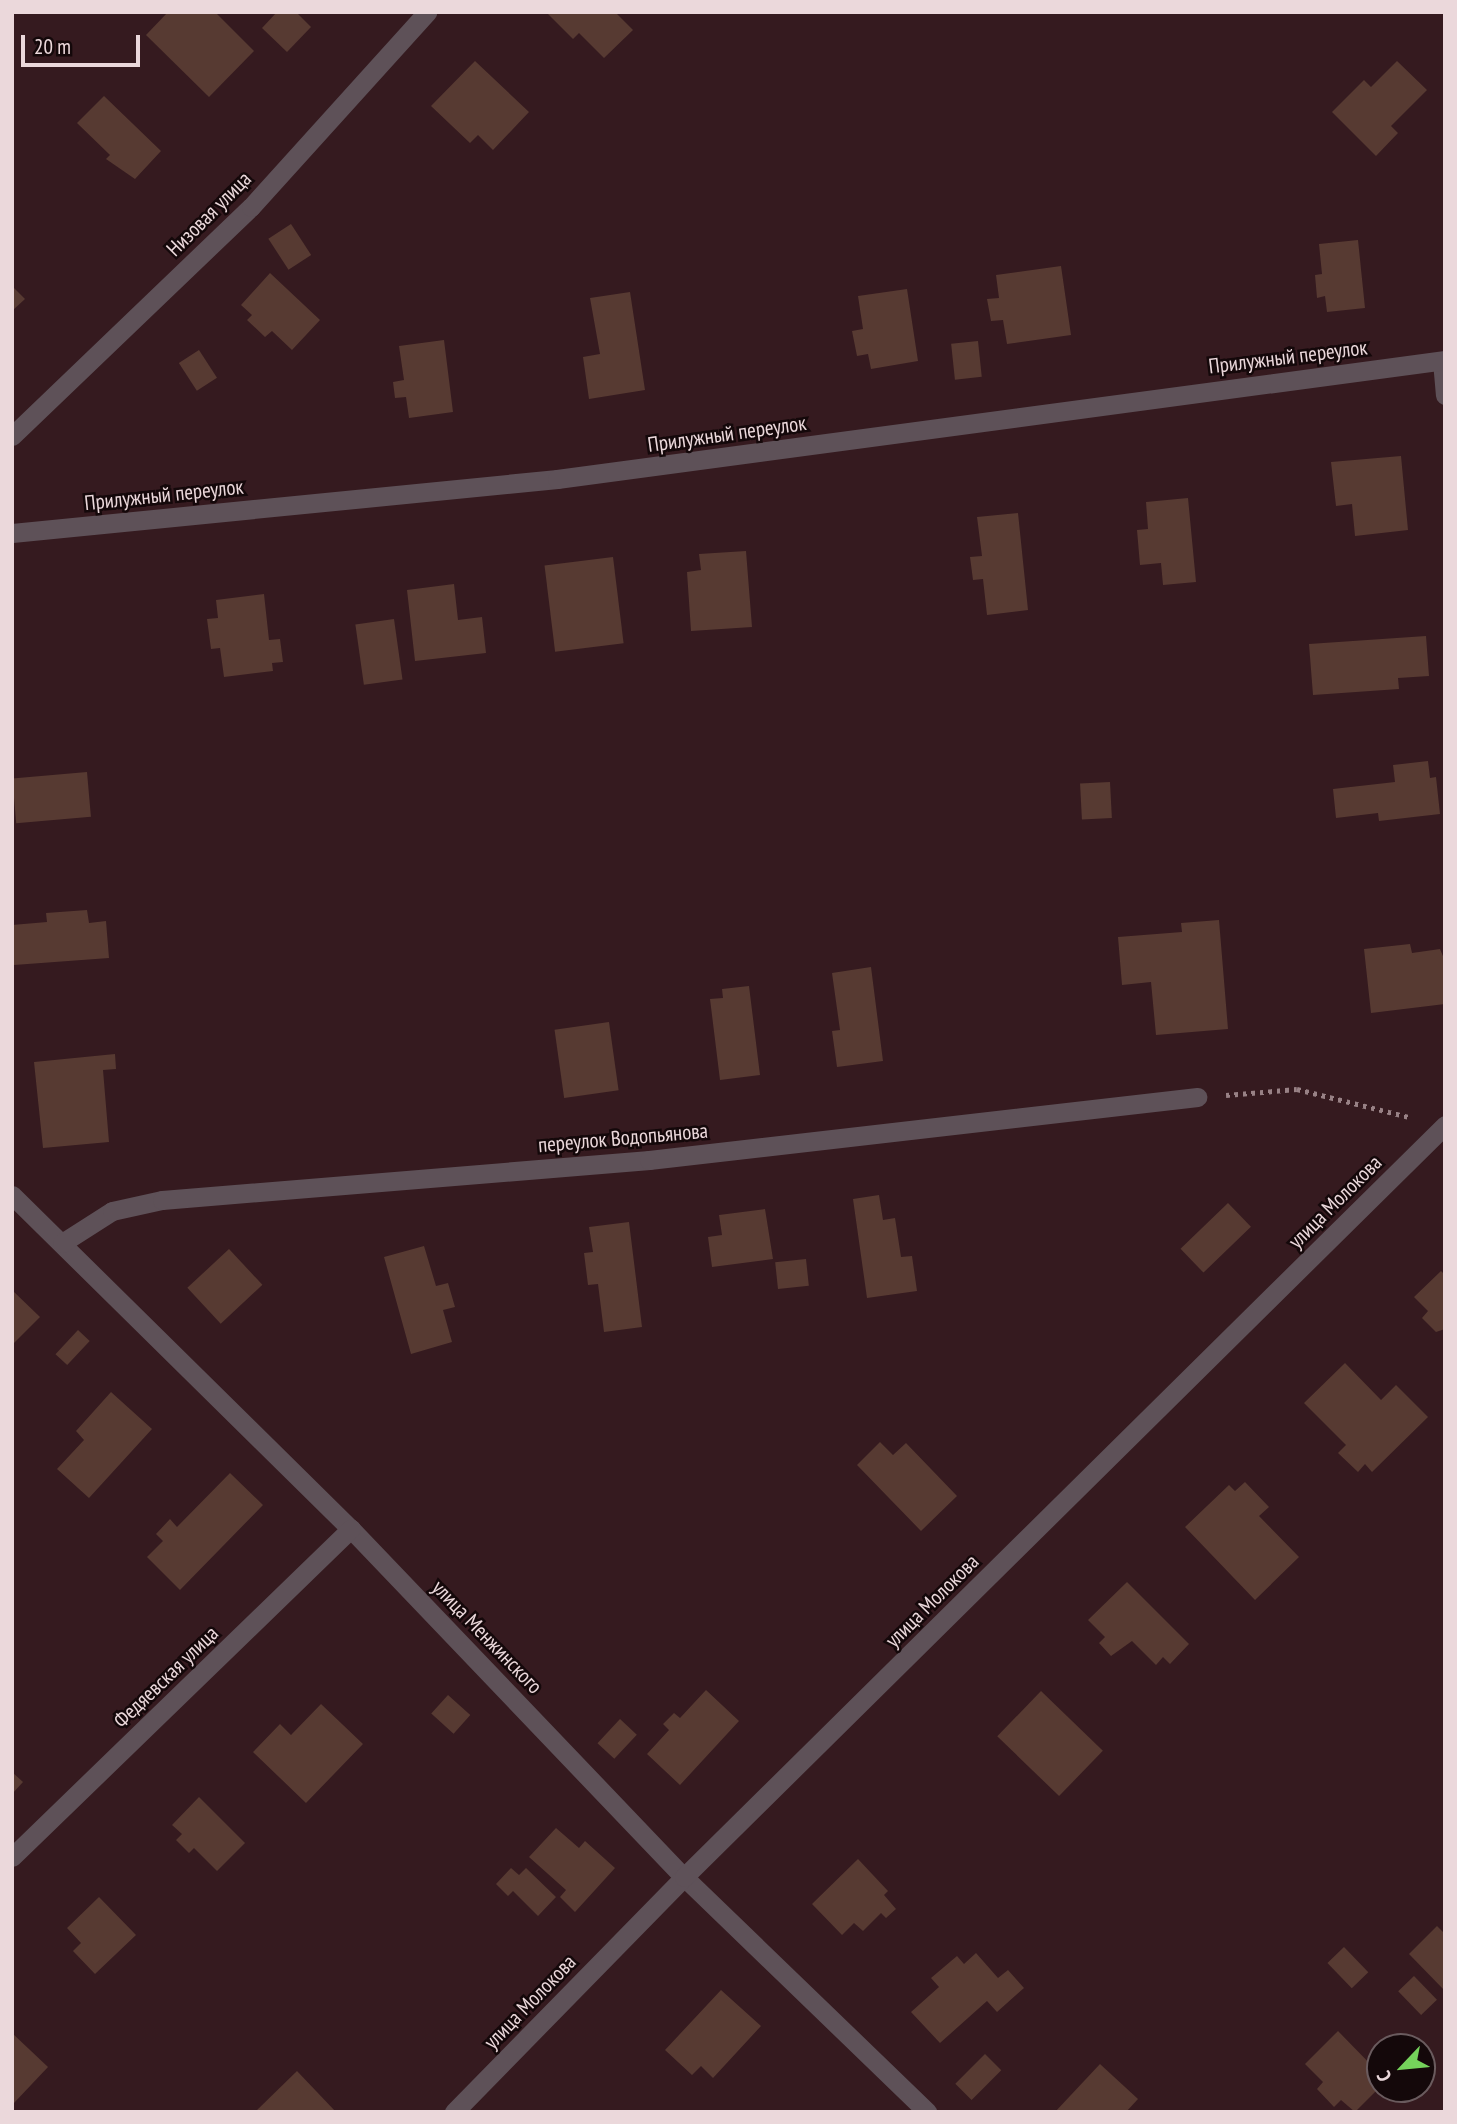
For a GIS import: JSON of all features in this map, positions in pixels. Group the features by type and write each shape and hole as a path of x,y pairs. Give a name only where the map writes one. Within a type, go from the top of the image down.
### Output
{"street":[{"name":"Низовая улица","path":"12,436 251,206 427,12"},
{"path":"1443,360 1445,395"},
{"name":"Прилужный переулок","path":"12,533 556,479 1443,360"},
{"name":"переулок Водопьянова","path":"62,1243 112,1211 162,1200 649,1160 1197,1097"},
{"name":"улица Молокова","path":"454,2112 684,1877 1443,1127"},
{"name":"улица Менжинского","path":"13,1196 351,1529 684,1877 927,2112"},
{"name":"Федяевская улица","path":"12,1857 351,1529"}],"path":[{"path":"1197,1097 1297,1089 1443,1127"}],"building":[{"path":"168,12 215,12 254,51 209,97 146,35"},
{"path":"277,12 296,12 311,27 287,52 262,28"},
{"path":"546,12 615,12 633,30 604,58 579,33 573,39"},
{"path":"475,61 529,112 493,150 478,135 470,143 431,106"},
{"path":"1397,61 1427,90 1391,126 1398,133 1376,156 1332,112 1364,80 1371,87"},
{"path":"104,96 161,151 135,179 106,159 110,155 77,123"},
{"path":"291,224 311,255 289,270 268,239"},
{"path":"1358,240 1365,308 1327,312 1325,296 1317,298 1315,275 1322,274 1319,244"},
{"path":"1061,266 1071,335 1007,344 1003,320 991,321 987,299 999,298 996,275"},
{"path":"270,273 320,320 292,350 272,331 265,337 247,320 252,315 241,305"},
{"path":"12,286 25,299 12,311"},
{"path":"907,289 918,361 871,369 868,354 857,356 852,331 863,329 858,296"},
{"path":"630,292 645,390 589,399 583,357 600,354 590,298"},
{"path":"444,340 453,412 409,418 406,397 395,398 393,382 404,380 399,346"},
{"path":"978,341 982,377 955,380 951,344"},
{"path":"199,350 217,378 197,391 179,363"},
{"path":"1401,456 1408,530 1355,536 1352,504 1336,506 1331,462"},
{"path":"1188,498 1196,582 1163,585 1161,563 1140,565 1137,530 1148,529 1146,502"},
{"path":"1018,513 1028,610 987,615 983,579 973,580 970,557 982,556 977,517"},
{"path":"746,551 752,627 691,631 687,572 701,570 699,554"},
{"path":"613,557 624,643 555,652 545,565"},
{"path":"454,584 458,620 482,617 486,653 415,661 407,590"},
{"path":"264,594 269,640 280,639 283,662 272,663 273,671 224,677 220,648 211,649 207,619 218,618 216,600"},
{"path":"394,619 402,679 364,685 355,624"},
{"path":"1426,636 1429,676 1398,678 1399,689 1313,695 1309,644"},
{"path":"1428,761 1430,778 1436,777 1440,814 1379,821 1378,813 1336,818 1333,789 1395,782 1393,765"},
{"path":"87,772 91,817 16,823 12,779"},
{"path":"1110,782 1112,818 1082,820 1080,784"},
{"path":"87,910 89,923 106,921 109,958 14,965 12,925 47,922 46,913"},
{"path":"1219,920 1228,1029 1156,1035 1151,982 1122,985 1118,937 1182,932 1181,923"},
{"path":"1410,944 1412,953 1440,949 1445,961 1445,1004 1371,1013 1364,949"},
{"path":"871,967 883,1061 837,1067 832,1031 840,1030 832,973"},
{"path":"749,986 760,1075 720,1080 710,999 723,998 722,989"},
{"path":"609,1022 619,1090 564,1098 555,1030"},
{"path":"115,1054 116,1069 103,1070 109,1142 43,1148 34,1062"},
{"path":"879,1195 883,1220 895,1218 901,1257 912,1256 917,1291 867,1298 853,1199"},
{"path":"1228,1203 1251,1227 1203,1273 1181,1249"},
{"path":"765,1209 773,1259 712,1267 708,1237 722,1235 719,1215"},
{"path":"629,1222 642,1327 604,1332 598,1284 588,1285 584,1253 593,1252 589,1227"},
{"path":"424,1246 436,1286 448,1283 455,1307 443,1310 452,1342 411,1354 384,1257"},
{"path":"229,1249 262,1285 221,1324 187,1288"},
{"path":"806,1259 809,1286 778,1289 775,1262"},
{"path":"1441,1271 1445,1275 1445,1329 1436,1332 1422,1318 1428,1311 1414,1297"},
{"path":"12,1290 40,1317 12,1345"},
{"path":"78,1330 90,1341 67,1365 55,1354"},
{"path":"1345,1363 1381,1400 1396,1385 1428,1417 1372,1472 1365,1464 1358,1472 1338,1453 1346,1445 1304,1403"},
{"path":"111,1392 152,1429 89,1498 57,1469 84,1440 76,1431"},
{"path":"880,1442 893,1455 906,1443 957,1496 921,1531 857,1465"},
{"path":"230,1473 263,1505 180,1590 147,1557 163,1541 156,1534 170,1519 177,1527"},
{"path":"1245,1482 1269,1507 1259,1516 1299,1557 1255,1600 1185,1527 1229,1485 1235,1491"},
{"path":"1127,1582 1189,1644 1170,1664 1163,1657 1156,1665 1132,1641 1111,1656 1099,1643 1105,1637 1088,1620"},
{"path":"706,1690 739,1721 680,1785 647,1754 669,1730 663,1724 674,1713 680,1718"},
{"path":"1041,1691 1103,1751 1059,1796 997,1736"},
{"path":"448,1695 470,1715 454,1734 431,1714"},
{"path":"321,1704 363,1744 306,1803 253,1752 280,1724 291,1735"},
{"path":"620,1719 637,1735 614,1759 597,1743"},
{"path":"12,1772 23,1782 12,1794"},
{"path":"199,1797 245,1843 217,1871 194,1848 189,1853 176,1840 182,1834 172,1825"},
{"path":"556,1828 579,1848 585,1841 615,1868 575,1912 560,1897 566,1890 529,1857"},
{"path":"858,1859 888,1891 884,1895 896,1909 886,1918 881,1913 863,1931 854,1923 842,1935 812,1904"},
{"path":"511,1868 519,1875 526,1868 556,1897 538,1916 513,1891 508,1896 496,1884"},
{"path":"99,1897 136,1935 95,1974 73,1951 81,1943 67,1928"},
{"path":"1437,1926 1445,1934 1445,1991 1409,1954"},
{"path":"1344,1947 1368,1972 1352,1988 1327,1963"},
{"path":"976,1953 998,1978 1008,1970 1024,1988 997,2012 987,2001 940,2043 911,2012 939,1987 931,1978 957,1956 964,1964"},
{"path":"1414,1976 1437,2000 1421,2015 1398,1991"},
{"path":"721,1990 761,2026 713,2078 701,2066 692,2075 665,2050"},
{"path":"1338,2031 1366,2060 1366,2101 1355,2112 1341,2100 1334,2107 1317,2089 1323,2082 1305,2064"},
{"path":"12,2033 48,2067 14,2103 12,2101"},
{"path":"985,2054 1001,2070 972,2100 955,2084"},
{"path":"1100,2064 1138,2099 1126,2112 1055,2112"},
{"path":"297,2071 336,2112 255,2112"}]}
